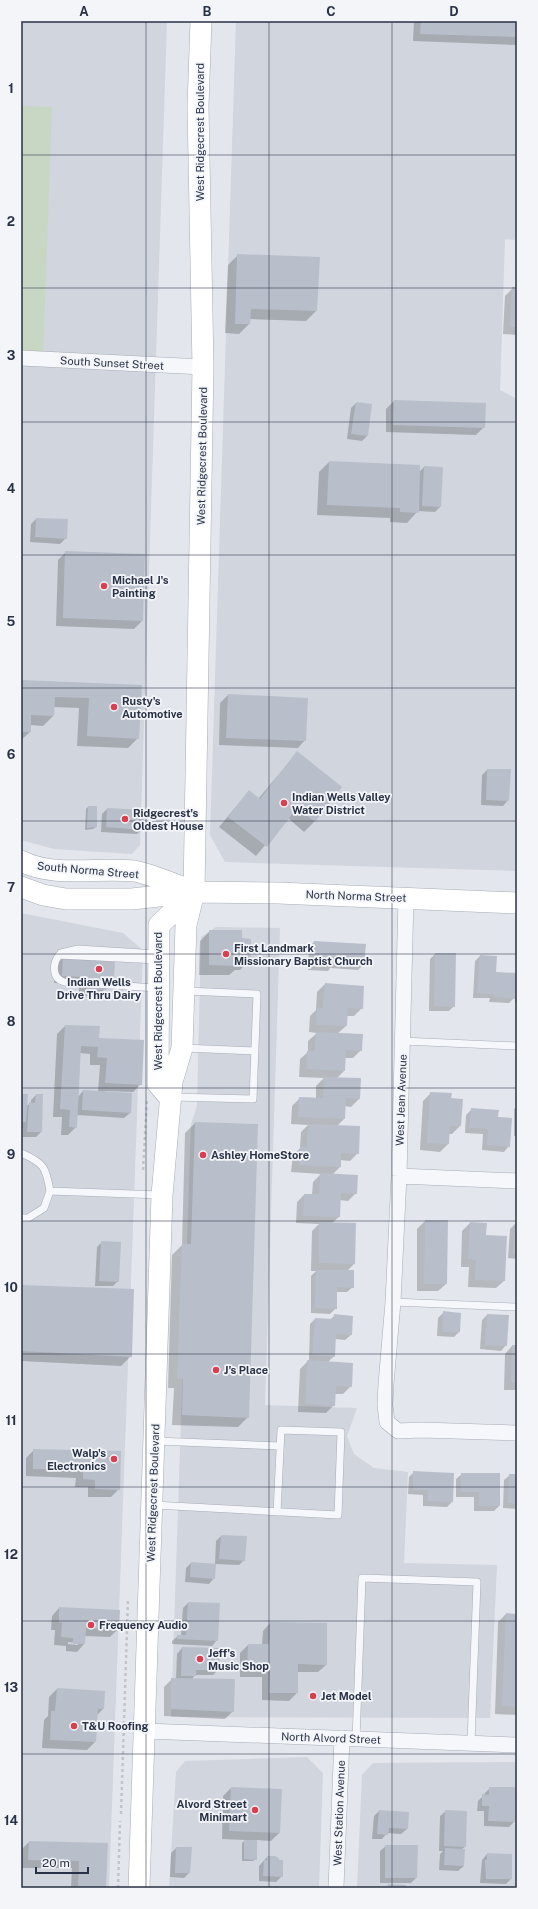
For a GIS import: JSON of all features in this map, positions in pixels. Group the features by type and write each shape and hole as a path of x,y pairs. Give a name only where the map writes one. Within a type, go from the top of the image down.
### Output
{"main road":[{"name":"West Ridgecrest Boulevard","path":"139,1888 162,1195 172,1082 182,1048 186,925 194,892 203,367 198,106 202,21"},
{"name":"South Norma Street","path":"21,861 51,869 135,872 194,892"},
{"path":"21,887 43,895 66,899 132,899 194,892"},
{"name":"West Ridgecrest Boulevard","path":"170,1098 158,1084 160,988 159,925 194,892"},
{"name":"North Norma Street","path":"194,892 278,893 517,903"}],"street":[{"name":"South Sunset Street","path":"21,358 203,367"},
{"name":"West Jean Avenue","path":"406,898 393,1302 385,1406 387,1422 398,1431 421,1430 517,1433"},
{"path":"398,1176 517,1181"},
{"name":"North Alvord Street","path":"145,1731 471,1742 517,1745"},
{"name":"West Station Avenue","path":"336,1888 349,1739"}],"lane":[{"path":"159,957 78,949 68,950 59,954 56,959 54,969 58,979 61,981 160,988"},
{"path":"170,1098 254,1100 257,994 184,991"},
{"path":"402,1041 517,1046"},
{"path":"182,1048 255,1051"},
{"path":"21,1153 36,1160 47,1171 50,1191 44,1208 28,1218 21,1218"},
{"path":"50,1191 162,1195"},
{"path":"393,1302 517,1307"},
{"path":"152,1505 277,1512 338,1515 340,1432 281,1430 277,1512"},
{"path":"154,1441 280,1446"},
{"path":"349,1739 362,1578 477,1582 471,1742"}],"shaded area":[{"path":"21,21 167,21 140,845 132,854 54,849 21,840"},
{"path":"236,21 517,21 517,240 505,239 500,390 517,399 517,871 225,862 210,835"},
{"path":"21,913 123,933 143,950 109,1888 21,1888"},
{"path":"216,927 280,928 265,1405 357,1408 347,1436 354,1454 374,1468 408,1472 404,1563 497,1565 490,1718 171,1717 191,1124 197,1106 201,937"},
{"path":"307,1757 323,1773 319,1888 169,1888 176,1772 185,1761"},
{"path":"517,1762 517,1888 357,1888 362,1775 373,1763"}],"green space":[{"path":"21,106 52,107 43,353 21,352"}],"building":[{"path":"421,21 517,21 517,37 420,34"},
{"path":"237,254 320,257 317,311 251,309 250,324 235,324"},
{"path":"512,287 517,287 517,327 510,327"},
{"path":"394,400 486,403 485,428 393,425"},
{"path":"356,402 372,404 368,436 351,434"},
{"path":"329,461 420,465 419,513 400,512 400,508 327,505"},
{"path":"424,466 443,467 441,507 422,506"},
{"path":"36,518 68,519 67,539 35,537"},
{"name":"Michael J's Painting","path":"65,551 145,554 143,621 63,618"},
{"name":"Rusty's Automotive","path":"21,680 142,685 139,739 87,736 89,698 55,697 54,716 31,715 31,732 21,732"},
{"path":"228,694 308,698 306,741 226,738"},
{"name":"Indian Wells Valley Water District","path":"297,751 342,787 315,822 297,808 267,847 228,817 249,790 260,799"},
{"path":"487,769 511,769 509,801 486,800"},
{"path":"88,806 97,806 97,827 87,828"},
{"name":"Ridgecrest's Oldest House","path":"107,808 145,810 143,830 106,827"},
{"path":"209,930 242,930 242,938 251,939 251,960 241,960 240,966 209,965"},
{"path":"314,941 366,944 364,965 334,963 334,966 313,965"},
{"path":"435,953 456,953 455,1007 434,1006"},
{"path":"480,955 497,956 496,972 517,973 515,999 494,997 494,994 477,993"},
{"path":"63,957 115,961 114,978 107,978 106,990 86,989 87,977 62,976"},
{"path":"325,983 364,986 363,1009 348,1008 347,1026 316,1025 317,1008 323,1008"},
{"path":"65,1025 100,1026 99,1038 144,1040 142,1085 105,1083 107,1058 97,1057 98,1047 81,1046 77,1128 69,1127 70,1110 60,1109"},
{"path":"316,1032 363,1034 362,1051 346,1050 345,1071 306,1069 307,1051 315,1051"},
{"path":"324,1077 361,1078 360,1099 346,1098 345,1119 298,1117 299,1097 323,1098"},
{"path":"83,1090 132,1093 131,1113 82,1110"},
{"path":"430,1092 452,1093 451,1098 463,1099 461,1126 450,1126 449,1144 427,1143"},
{"path":"21,1094 28,1094 26,1122 21,1122"},
{"path":"36,1094 43,1094 42,1132 27,1132 29,1102 35,1103"},
{"path":"471,1108 499,1110 498,1117 512,1118 510,1147 487,1145 488,1129 469,1128"},
{"path":"195,1122 258,1124 249,1418 182,1415 183,1379 177,1378 182,1244 191,1244"},
{"path":"308,1124 360,1126 359,1154 341,1153 341,1167 299,1165 300,1147 307,1147"},
{"path":"320,1173 358,1175 357,1194 341,1193 340,1217 303,1216 304,1194 319,1194"},
{"path":"425,1220 448,1220 447,1284 424,1284"},
{"path":"319,1222 356,1223 355,1264 319,1263"},
{"path":"470,1222 487,1223 486,1235 507,1236 505,1281 475,1280 476,1260 468,1259"},
{"path":"515,1223 517,1223 517,1254 513,1254"},
{"path":"101,1241 121,1242 119,1282 99,1281"},
{"path":"316,1270 354,1270 354,1288 337,1287 337,1309 315,1308"},
{"path":"21,1285 134,1289 132,1357 21,1351"},
{"path":"443,1311 461,1313 460,1332 442,1332"},
{"path":"334,1314 353,1316 352,1335 336,1334 335,1357 312,1355 315,1318 334,1319"},
{"path":"487,1314 509,1315 507,1346 485,1345"},
{"path":"512,1345 517,1345 517,1383 511,1382"},
{"path":"307,1360 353,1363 352,1387 336,1386 335,1406 305,1404"},
{"path":"33,1449 121,1451 120,1490 95,1489 95,1480 83,1479 83,1470 33,1469"},
{"path":"413,1471 454,1473 453,1502 428,1501 428,1490 413,1490"},
{"path":"461,1473 500,1473 500,1506 479,1506 479,1492 461,1492"},
{"path":"509,1474 517,1474 517,1504 508,1503"},
{"path":"221,1535 247,1536 245,1561 219,1559"},
{"path":"191,1562 216,1564 215,1579 190,1577"},
{"path":"188,1602 220,1603 218,1641 177,1639 177,1635 186,1635"},
{"name":"Frequency Audio","path":"59,1607 120,1610 119,1630 86,1628 85,1644 73,1644 73,1638 61,1637 62,1623 59,1622"},
{"path":"506,1613 517,1614 517,1707 502,1706"},
{"path":"270,1622 327,1623 327,1665 298,1664 298,1693 269,1693 270,1670 247,1670 248,1644 269,1644"},
{"name":"Jeff's Music Shop","path":"182,1647 220,1648 219,1670 196,1670 196,1676 181,1676"},
{"path":"171,1678 235,1679 234,1712 171,1709"},
{"name":"T&U Roofing","path":"57,1688 105,1691 104,1709 98,1709 96,1742 50,1740 51,1711 55,1711"},
{"name":"Alvord Street Minimart","path":"231,1787 282,1789 280,1833 229,1831"},
{"path":"489,1787 516,1787 515,1822 488,1821 489,1806 482,1806 482,1794 489,1795"},
{"path":"379,1810 409,1812 408,1829 389,1828 388,1835 377,1834"},
{"path":"445,1810 467,1811 466,1847 444,1846"},
{"path":"244,1840 257,1840 257,1860 244,1859"},
{"path":"29,1841 108,1843 106,1888 78,1888 79,1861 28,1860"},
{"path":"385,1845 418,1845 417,1878 385,1878"},
{"path":"176,1847 192,1847 190,1873 175,1873"},
{"path":"445,1848 465,1849 464,1866 444,1865"},
{"path":"487,1853 512,1854 512,1879 486,1879 485,1860 487,1860"},
{"path":"267,1856 275,1856 279,1858 279,1860 283,1860 283,1877 263,1876 264,1860 267,1860"},
{"path":"388,1884 406,1885 406,1888 387,1888"}],"place":[{"name":"Michael J's Painting","path":"104,586"},
{"name":"Rusty's Automotive","path":"114,707"},
{"name":"Indian Wells Valley Water District","path":"284,803"},
{"name":"Ridgecrest's Oldest House","path":"125,819"},
{"name":"First Landmark Missionary Baptist Church","path":"226,954"},
{"name":"Indian Wells Drive Thru Dairy","path":"99,969"},
{"name":"Ashley HomeStore","path":"203,1155"},
{"name":"J's Place","path":"216,1370"},
{"name":"Walp's Electronics","path":"114,1459"},
{"name":"Frequency Audio","path":"91,1625"},
{"name":"Jeff's Music Shop","path":"200,1659"},
{"name":"Jet Model","path":"313,1696"},
{"name":"T&U Roofing","path":"74,1726"},
{"name":"Alvord Street Minimart","path":"255,1810"}]}
